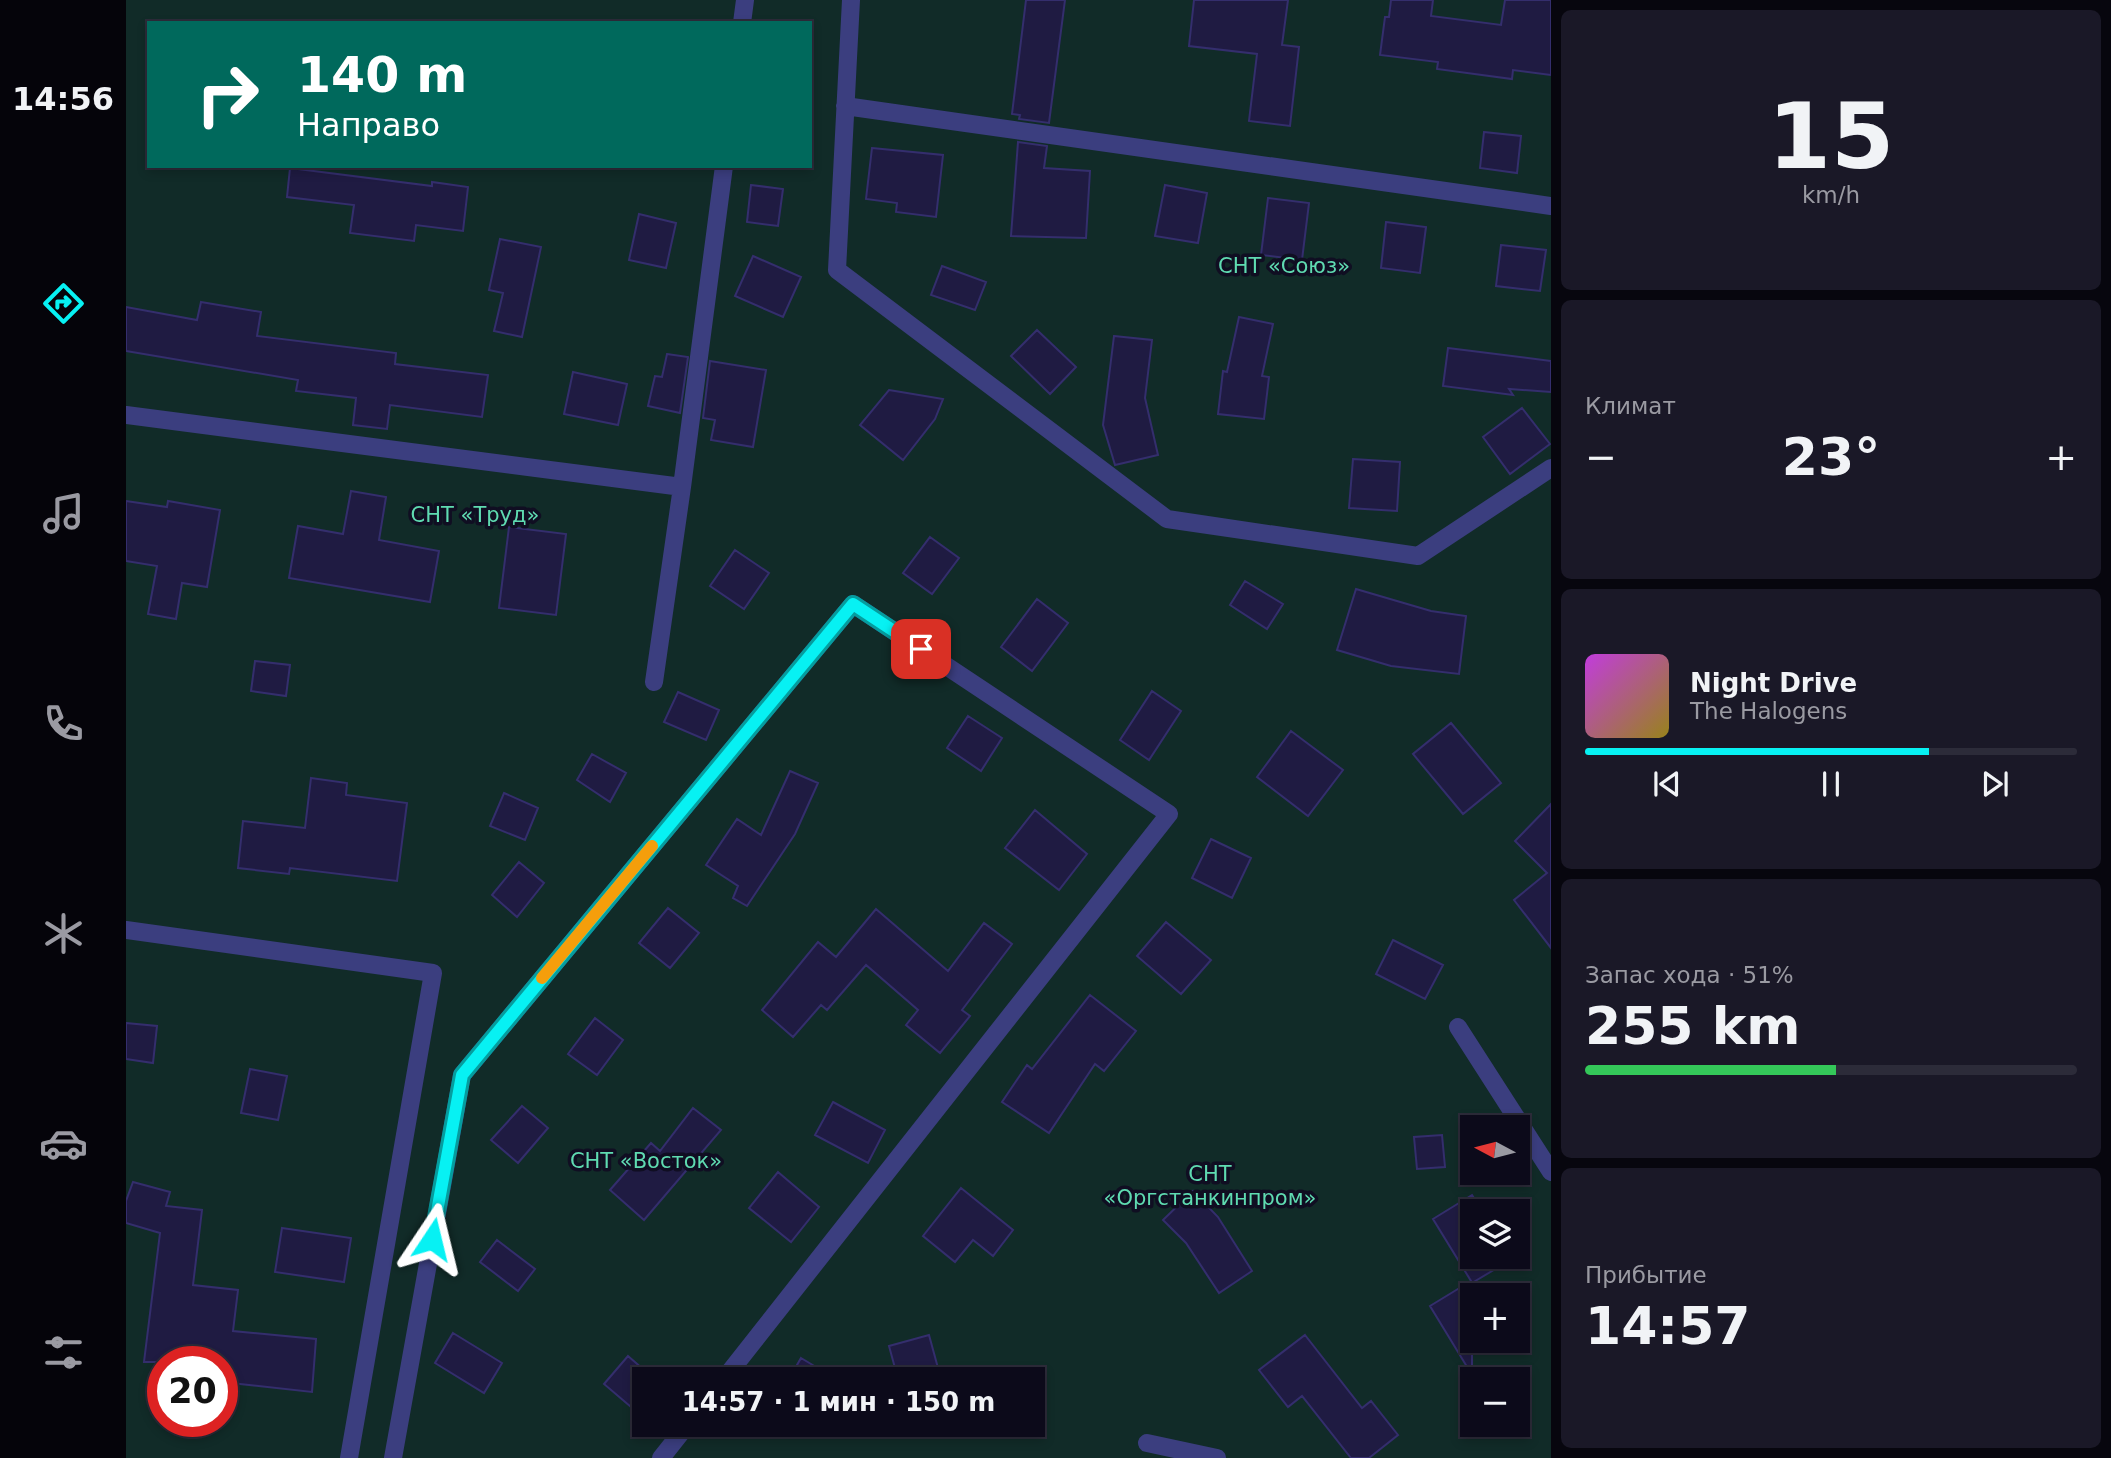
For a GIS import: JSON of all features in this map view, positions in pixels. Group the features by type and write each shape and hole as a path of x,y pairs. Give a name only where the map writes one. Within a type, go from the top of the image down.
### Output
{"lane":[{"path":"742,21 745,0"},
{"path":"851,0 837,270 1167,519 1418,556 1551,468"},
{"path":"845,106 1551,206"},
{"path":"654,682 724,168"},
{"path":"126,415 682,487"},
{"path":"393,1458 462,1075 853,604 1169,814 733,1367"},
{"path":"126,930 433,973 349,1458"},
{"path":"1458,1027 1551,1172"},
{"path":"661,1458 678,1437"},
{"path":"1147,1443 1217,1458"}],"green space":[{"path":"126,0 1551,0 1551,1458 126,1458"}],"building":[{"path":"1026,0 1065,0 1049,123 1019,119 1020,115 1012,114"},
{"path":"1194,0 1288,0 1282,45 1299,47 1290,126 1249,121 1257,54 1189,46"},
{"path":"1391,0 1433,0 1431,16 1501,25 1505,0 1551,0 1551,75 1513,70 1512,79 1437,69 1438,62 1380,55 1385,17 1389,17"},
{"path":"1484,132 1521,136 1517,173 1480,168"},
{"path":"1018,142 1047,146 1044,168 1090,171 1086,238 1011,236"},
{"path":"872,148 943,155 936,217 896,212 897,203 866,199"},
{"path":"290,168 432,186 432,182 468,187 463,231 416,225 414,241 350,233 354,205 287,197"},
{"path":"751,185 783,189 778,226 747,222"},
{"path":"1165,185 1207,193 1198,243 1155,236"},
{"path":"1268,198 1309,203 1302,260 1261,255"},
{"path":"639,214 676,223 666,268 629,260"},
{"path":"1386,222 1426,227 1420,273 1381,268"},
{"path":"500,239 541,247 522,337 494,331 503,293 489,290"},
{"path":"1501,245 1546,250 1540,291 1496,286"},
{"path":"753,256 801,277 783,317 735,296"},
{"path":"942,266 986,282 975,310 931,295"},
{"path":"201,302 261,312 257,336 396,353 395,364 488,375 482,417 390,405 387,429 353,425 356,398 296,391 298,380 126,351 126,307 197,320"},
{"path":"1239,317 1273,324 1262,376 1269,377 1264,419 1218,414 1223,371 1227,372"},
{"path":"1037,330 1076,367 1050,394 1011,356"},
{"path":"1114,336 1152,340 1145,398 1158,455 1115,465 1103,425"},
{"path":"1448,348 1551,361 1551,392 1509,389 1513,395 1443,386"},
{"path":"667,354 688,357 680,413 648,406 655,376 662,377"},
{"path":"710,361 766,370 753,447 711,440 715,420 703,418"},
{"path":"573,372 627,384 618,425 564,414"},
{"path":"889,390 943,399 935,419 903,460 860,425"},
{"path":"1522,408 1550,444 1510,474 1483,437"},
{"path":"1353,459 1400,462 1397,511 1349,508"},
{"path":"351,491 386,497 379,540 439,551 430,602 289,578 298,526 343,534"},
{"path":"126,501 167,507 168,501 220,510 207,587 182,583 176,619 148,614 157,566 126,561"},
{"path":"509,527 566,534 556,615 499,608"},
{"path":"930,537 959,558 932,594 903,573"},
{"path":"735,550 769,573 744,609 710,586"},
{"path":"1245,581 1283,604 1267,629 1230,605"},
{"path":"1356,589 1431,611 1466,616 1459,674 1391,666 1337,650"},
{"path":"1037,599 1068,623 1032,671 1001,647"},
{"path":"255,661 290,665 286,696 251,691"},
{"path":"1152,691 1181,711 1149,760 1120,740"},
{"path":"678,692 719,710 706,740 664,722"},
{"path":"968,716 1002,738 981,771 947,748"},
{"path":"1451,723 1501,783 1463,814 1413,754"},
{"path":"1291,731 1343,770 1308,816 1257,777"},
{"path":"592,754 626,773 610,802 577,780"},
{"path":"790,771 818,783 795,834 747,906 733,898 738,886 706,865 737,819 761,835"},
{"path":"311,778 347,783 346,795 407,803 397,881 290,868 289,874 238,868 243,821 305,828"},
{"path":"504,793 538,808 525,840 490,826"},
{"path":"1551,804 1551,948 1514,900 1547,873 1515,841"},
{"path":"1035,810 1087,854 1059,890 1005,848"},
{"path":"1211,839 1251,858 1232,898 1192,878"},
{"path":"519,862 544,883 517,917 492,895"},
{"path":"668,908 699,933 670,968 639,943"},
{"path":"876,909 948,971 984,923 1012,944 962,1010 970,1016 940,1053 906,1025 918,1010 866,965 827,1010 821,1005 793,1037 762,1010 818,942 836,957"},
{"path":"1166,922 1211,960 1181,994 1137,956"},
{"path":"1393,940 1443,965 1425,999 1376,974"},
{"path":"1090,995 1136,1031 1104,1071 1095,1064 1049,1133 1002,1102 1027,1065 1032,1069"},
{"path":"595,1018 623,1040 597,1075 568,1054"},
{"path":"126,1023 157,1026 153,1063 126,1059"},
{"path":"250,1069 287,1076 278,1120 241,1113"},
{"path":"833,1102 885,1130 868,1163 815,1135"},
{"path":"522,1106 548,1128 518,1163 491,1140"},
{"path":"693,1108 721,1130 644,1220 610,1190 651,1143 660,1151"},
{"path":"1442,1135 1445,1167 1417,1169 1414,1137"},
{"path":"778,1172 819,1207 791,1242 749,1208"},
{"path":"133,1182 170,1192 166,1206 202,1210 193,1285 238,1290 233,1331 316,1339 312,1392 238,1384 238,1346 147,1346 147,1362 144,1362 160,1233 126,1223 126,1201"},
{"path":"961,1188 1013,1230 993,1256 973,1240 955,1262 923,1236"},
{"path":"1193,1191 1218,1217 1252,1271 1219,1293 1186,1243 1163,1220"},
{"path":"1460,1202 1460,1263 1433,1219"},
{"path":"282,1228 351,1238 344,1282 275,1272"},
{"path":"497,1240 535,1269 518,1291 480,1262"},
{"path":"1464,1269 1495,1269 1468,1283 1471,1281"},
{"path":"1460,1288 1460,1353 1472,1353 1472,1367 1467,1367 1430,1306"},
{"path":"453,1333 502,1363 484,1393 435,1363"},
{"path":"929,1335 938,1367 895,1367 889,1346"},
{"path":"1305,1335 1362,1408 1371,1401 1398,1435 1369,1458 1351,1458 1302,1396 1288,1407 1259,1370"},
{"path":"628,1356 641,1367 632,1367 632,1408 604,1384"},
{"path":"801,1358 816,1367 796,1367"}],"slow traffic":[{"path":"542,978 652,846"}],"route":[{"path":"432,1239 462,1075 853,604 921,649"}],"park label":[{"name":"СНТ «Союз»","path":"1284,266"},
{"name":"СНТ «Труд»","path":"475,515"},
{"name":"СНТ «Восток»","path":"646,1161"},
{"name":"СНТ «Оргстанкинпром»","path":"1210,1186"}]}
